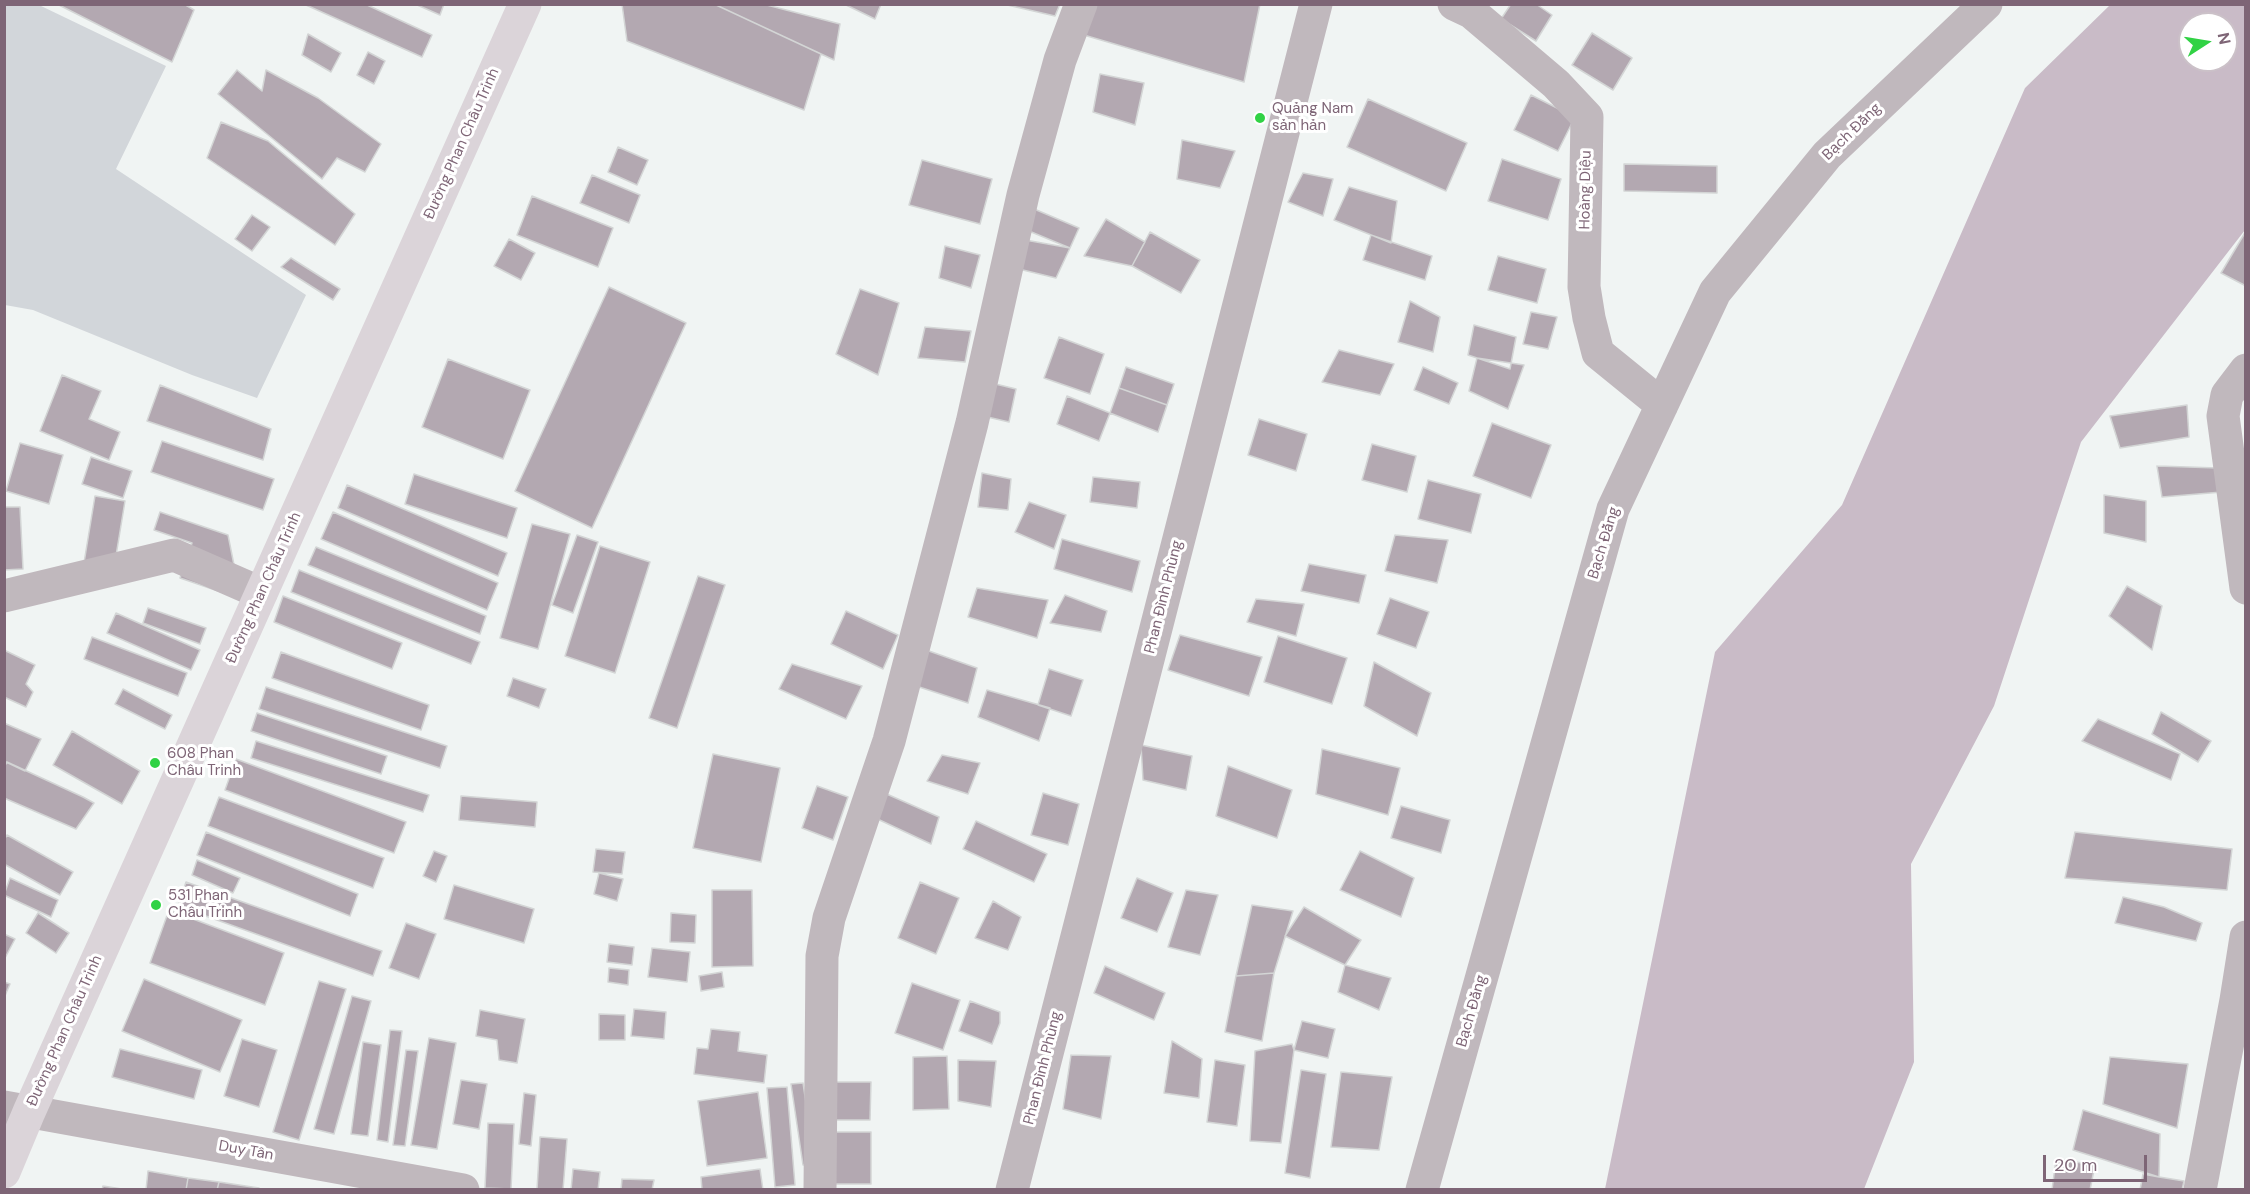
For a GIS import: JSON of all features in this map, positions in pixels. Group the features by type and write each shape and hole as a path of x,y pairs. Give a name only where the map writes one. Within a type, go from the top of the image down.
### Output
{"main road":[{"name":"Đường Phan Châu Trinh","path":"4,1172 17,1110 261,593 525,4"}],"street":[{"path":"820,1190 822,956 829,918 889,741 972,423 1023,195 1060,60 1081,4"},
{"name":"Phan Đình Phùng","path":"1012,1190 1316,4"},
{"name":"Hoàng Diệu","path":"1454,4 1471,12 1556,84 1587,117 1584,287 1595,342 1598,353 1662,405"},
{"name":"Bạch Đằng","path":"1422,1190 1613,509 1715,292 1827,155 1986,4"},
{"path":"2246,370 2227,395 2223,416 2246,588"},
{"path":"4,596 174,555 261,593"},
{"path":"2200,1190 2246,937"},
{"name":"Duy Tân","path":"17,1110 463,1190"}],"shaded area":[{"path":"4,5 39,5 166,66 116,169 306,295 257,398 192,375 33,310 5,305"},
{"path":"2110,5 2245,5 2245,230 2081,442 1994,706 1911,864 1914,1062 1864,1189 1605,1189 1715,652 1842,505 2025,88"}],"building":[{"path":"57,4 184,4 194,10 172,62"},
{"path":"365,4 432,35 422,57 306,5"},
{"path":"415,4 444,4 440,15"},
{"path":"622,4 714,4 821,54 804,110 627,41"},
{"path":"714,4 763,4 840,24 834,60"},
{"path":"844,4 881,4 875,19"},
{"path":"1003,4 1060,4 1055,16"},
{"path":"1086,4 1260,4 1244,82 1077,33"},
{"path":"1511,4 1536,4 1552,15 1536,41 1501,19"},
{"path":"1592,33 1632,58 1613,90 1572,65"},
{"path":"308,34 341,53 331,72 302,55"},
{"path":"368,52 385,61 374,84 357,75"},
{"path":"237,70 262,91 266,70 318,98 381,144 365,172 337,158 322,179 218,94"},
{"path":"1100,74 1144,83 1135,125 1093,112"},
{"path":"1531,95 1575,117 1558,151 1514,130"},
{"path":"1368,99 1467,143 1446,191 1347,147"},
{"path":"221,122 268,141 355,214 335,245 207,158"},
{"path":"1182,140 1235,151 1220,188 1177,179"},
{"path":"618,147 648,160 637,185 608,172"},
{"path":"1502,159 1561,179 1548,220 1488,201"},
{"path":"922,160 992,179 980,224 909,205"},
{"path":"1624,164 1717,166 1717,193 1624,191"},
{"path":"1303,173 1333,179 1323,216 1288,202"},
{"path":"592,175 640,195 629,223 580,203"},
{"path":"1349,187 1397,201 1391,243 1334,220"},
{"path":"532,196 613,228 598,267 517,235"},
{"path":"1020,203 1079,228 1070,248 1012,224"},
{"path":"252,215 270,227 252,251 235,239"},
{"path":"1106,219 1145,242 1132,266 1084,256"},
{"path":"2246,231 2246,286 2221,273"},
{"path":"1150,232 1200,260 1181,293 1132,266"},
{"path":"1371,235 1432,256 1425,280 1363,260"},
{"path":"1014,238 1070,248 1056,278 998,264"},
{"path":"509,239 535,253 521,280 494,266"},
{"path":"945,246 980,255 971,288 939,278"},
{"path":"1498,256 1546,269 1537,303 1488,290"},
{"path":"291,258 340,289 333,300 281,267"},
{"path":"609,287 686,323 592,528 515,491"},
{"path":"860,289 899,303 878,375 836,354"},
{"path":"1410,301 1440,317 1433,352 1398,342"},
{"path":"1531,312 1557,317 1548,349 1523,344"},
{"path":"1474,325 1516,337 1510,369 1468,355"},
{"path":"925,327 971,331 965,362 918,358"},
{"path":"1059,337 1104,354 1090,394 1044,378"},
{"path":"1339,350 1394,364 1380,395 1322,382"},
{"path":"1477,358 1524,365 1508,409 1469,391"},
{"path":"448,359 530,390 503,459 422,427"},
{"path":"1126,367 1174,384 1167,405 1119,388"},
{"path":"1423,367 1458,383 1449,404 1414,390"},
{"path":"62,375 101,391 89,419 120,432 109,460 40,431"},
{"path":"975,379 1016,389 1009,422 966,412"},
{"path":"160,385 271,429 263,460 147,421"},
{"path":"1119,388 1167,405 1158,432 1110,413"},
{"path":"1067,396 1110,413 1099,441 1057,424"},
{"path":"2187,405 2189,437 2120,448 2110,416"},
{"path":"1259,419 1307,434 1296,471 1248,455"},
{"path":"1492,423 1551,445 1531,498 1473,476"},
{"path":"162,441 274,479 263,510 151,472"},
{"path":"20,443 63,455 49,504 6,491"},
{"path":"1372,444 1416,456 1407,492 1362,480"},
{"path":"91,457 132,471 123,498 82,484"},
{"path":"2157,466 2218,468 2222,492 2162,497"},
{"path":"982,473 1011,479 1008,510 978,507"},
{"path":"414,474 517,508 507,538 405,504"},
{"path":"1093,477 1140,482 1137,508 1090,502"},
{"path":"1428,480 1481,494 1471,533 1418,519"},
{"path":"347,485 507,553 498,576 338,508"},
{"path":"2104,495 2146,501 2146,542 2104,533"},
{"path":"95,496 125,501 112,580 82,575"},
{"path":"1029,502 1066,515 1054,549 1015,532"},
{"path":"4,507 20,507 23,569 4,570"},
{"path":"160,512 228,535 234,565 224,593 180,578 192,543 154,530"},
{"path":"333,512 498,583 487,610 321,539"},
{"path":"532,524 570,534 538,649 500,638"},
{"path":"577,535 598,542 573,613 552,605"},
{"path":"1395,535 1448,540 1437,583 1385,571"},
{"path":"1062,539 1140,561 1132,592 1054,569"},
{"path":"600,546 650,562 615,673 565,656"},
{"path":"316,547 486,616 480,634 308,565"},
{"path":"1309,564 1366,575 1359,603 1301,591"},
{"path":"299,570 480,642 471,664 291,592"},
{"path":"698,576 725,585 677,728 649,718"},
{"path":"2127,586 2162,606 2152,650 2109,616"},
{"path":"977,588 1048,600 1037,638 968,617"},
{"path":"1065,595 1107,611 1101,632 1050,623"},
{"path":"283,596 402,643 392,669 274,622"},
{"path":"1390,598 1429,612 1416,648 1377,634"},
{"path":"1256,599 1304,604 1296,636 1247,622"},
{"path":"148,608 206,628 200,644 143,623"},
{"path":"846,611 898,635 883,669 831,644"},
{"path":"116,613 200,650 191,670 107,633"},
{"path":"1180,635 1262,657 1249,696 1168,670"},
{"path":"1278,636 1347,658 1332,704 1264,682"},
{"path":"92,637 187,673 178,696 84,659"},
{"path":"912,645 977,668 968,703 904,682"},
{"path":"4,650 35,665 26,684 33,692 26,707 4,697"},
{"path":"281,652 429,705 421,730 272,678"},
{"path":"1374,662 1431,693 1417,736 1364,706"},
{"path":"792,664 862,686 846,719 779,689"},
{"path":"1049,669 1083,680 1071,716 1038,705"},
{"path":"513,678 546,689 539,708 507,696"},
{"path":"266,687 447,746 440,768 259,709"},
{"path":"123,689 172,715 165,729 115,704"},
{"path":"987,690 1050,708 1039,741 978,717"},
{"path":"2161,712 2211,741 2198,762 2152,734"},
{"path":"257,713 387,756 381,774 251,731"},
{"path":"2098,719 2180,754 2171,780 2082,741"},
{"path":"4,723 41,739 25,771 4,761"},
{"path":"72,731 140,771 122,804 53,765"},
{"path":"256,741 429,795 423,812 251,758"},
{"path":"1141,745 1192,756 1186,790 1143,780"},
{"path":"1322,749 1400,768 1388,815 1316,794"},
{"path":"713,754 780,768 761,862 693,848"},
{"path":"942,755 980,763 968,794 927,781"},
{"path":"236,759 406,822 394,853 225,790"},
{"path":"7,762 94,803 76,829 4,798 4,767"},
{"path":"1228,766 1292,790 1277,838 1216,816"},
{"path":"817,786 848,797 833,840 802,828"},
{"path":"873,788 939,817 931,844 856,809"},
{"path":"1043,793 1079,804 1068,845 1031,835"},
{"path":"461,796 537,802 535,827 459,820"},
{"path":"219,797 384,858 373,888 208,826"},
{"path":"1401,806 1450,820 1441,853 1391,838"},
{"path":"976,821 1047,854 1034,882 963,849"},
{"path":"206,832 358,894 350,916 197,855"},
{"path":"2075,832 2232,849 2227,890 2065,878"},
{"path":"7,835 73,872 60,895 4,864 4,840"},
{"path":"596,849 625,852 622,874 593,872"},
{"path":"434,851 447,856 436,882 423,876"},
{"path":"1360,851 1414,878 1401,917 1340,890"},
{"path":"197,860 240,878 233,893 192,875"},
{"path":"599,873 623,879 617,901 594,894"},
{"path":"10,878 58,900 51,917 4,895"},
{"path":"1137,878 1173,893 1157,932 1121,918"},
{"path":"186,882 382,951 373,976 178,906"},
{"path":"920,882 959,898 936,954 898,938"},
{"path":"454,885 534,909 524,943 444,919"},
{"path":"712,890 752,890 753,966 712,967"},
{"path":"1186,890 1218,895 1200,955 1168,947"},
{"path":"2123,897 2164,907 2202,923 2196,941 2115,923"},
{"path":"993,901 1021,917 1008,950 975,938"},
{"path":"1252,905 1293,911 1274,973 1236,976"},
{"path":"1304,907 1361,940 1345,965 1285,936"},
{"path":"169,910 284,953 265,1005 150,963"},
{"path":"38,913 69,933 56,953 26,933"},
{"path":"671,913 696,915 695,943 670,942"},
{"path":"406,923 436,934 419,979 389,968"},
{"path":"4,934 15,939 5,958 4,958"},
{"path":"609,944 634,947 632,965 607,962"},
{"path":"652,948 690,952 687,982 648,977"},
{"path":"1345,965 1391,978 1379,1010 1338,992"},
{"path":"1105,966 1165,993 1154,1020 1094,993"},
{"path":"609,968 629,970 628,985 608,982"},
{"path":"722,972 724,987 701,991 699,976"},
{"path":"1274,973 1262,1041 1225,1032 1236,976"},
{"path":"144,979 242,1020 220,1072 122,1031"},
{"path":"319,981 346,989 299,1140 273,1132"},
{"path":"4,982 10,984 4,998"},
{"path":"912,983 960,1000 943,1050 895,1033"},
{"path":"352,996 371,1001 334,1134 314,1129"},
{"path":"970,1001 1000,1012 1000,1023 992,1044 959,1031"},
{"path":"634,1009 666,1012 664,1039 631,1036"},
{"path":"480,1010 525,1019 517,1063 499,1060 497,1040 476,1036"},
{"path":"599,1014 625,1015 625,1040 599,1040"},
{"path":"1302,1021 1335,1029 1328,1058 1294,1050"},
{"path":"711,1029 740,1032 738,1051 767,1055 764,1083 694,1074 697,1048 708,1049"},
{"path":"390,1030 402,1031 388,1142 377,1140"},
{"path":"429,1038 456,1043 437,1149 411,1145"},
{"path":"242,1039 277,1050 259,1107 224,1096"},
{"path":"1172,1041 1202,1059 1199,1098 1164,1093"},
{"path":"363,1042 381,1045 368,1136 351,1134"},
{"path":"1292,1044 1294,1050 1281,1143 1250,1141 1255,1051"},
{"path":"120,1049 202,1070 194,1099 112,1077"},
{"path":"406,1050 418,1051 405,1146 393,1145"},
{"path":"1071,1055 1111,1056 1101,1119 1063,1109"},
{"path":"947,1056 949,1109 913,1110 913,1057"},
{"path":"2110,1057 2188,1064 2177,1128 2103,1104"},
{"path":"958,1060 996,1061 991,1107 958,1101"},
{"path":"1215,1060 1245,1065 1237,1126 1207,1122"},
{"path":"1301,1070 1326,1074 1310,1178 1285,1173"},
{"path":"1341,1072 1392,1077 1379,1150 1331,1147"},
{"path":"461,1080 487,1084 479,1129 453,1124"},
{"path":"833,1082 871,1082 870,1120 833,1120"},
{"path":"803,1083 815,1164 803,1165 791,1084"},
{"path":"787,1087 795,1185 775,1187 767,1088"},
{"path":"758,1092 767,1158 707,1166 698,1101"},
{"path":"524,1093 536,1095 531,1146 519,1144"},
{"path":"2083,1110 2160,1134 2159,1177 2073,1150"},
{"path":"488,1123 514,1124 511,1189 485,1188"},
{"path":"835,1132 871,1132 871,1184 835,1184"},
{"path":"540,1137 567,1139 563,1190 537,1190"},
{"path":"2056,1159 2095,1165 2090,1190 2052,1190"},
{"path":"573,1169 600,1172 598,1190 571,1190"},
{"path":"760,1169 763,1190 702,1190 701,1177"},
{"path":"148,1171 188,1178 186,1190 146,1190"},
{"path":"2143,1174 2184,1181 2182,1190 2140,1190"},
{"path":"188,1178 219,1182 217,1190 186,1190"},
{"path":"622,1179 654,1180 652,1190 621,1190"},
{"path":"219,1182 259,1188 258,1190 217,1190"},
{"path":"103,1186 128,1190 102,1190"}],"place":[{"name":"Quảng Nam sản hản","path":"1260,118"},
{"name":"608 Phan Châu Trinh","path":"155,763"},
{"name":"531 Phan Châu Trinh","path":"156,905"}]}
